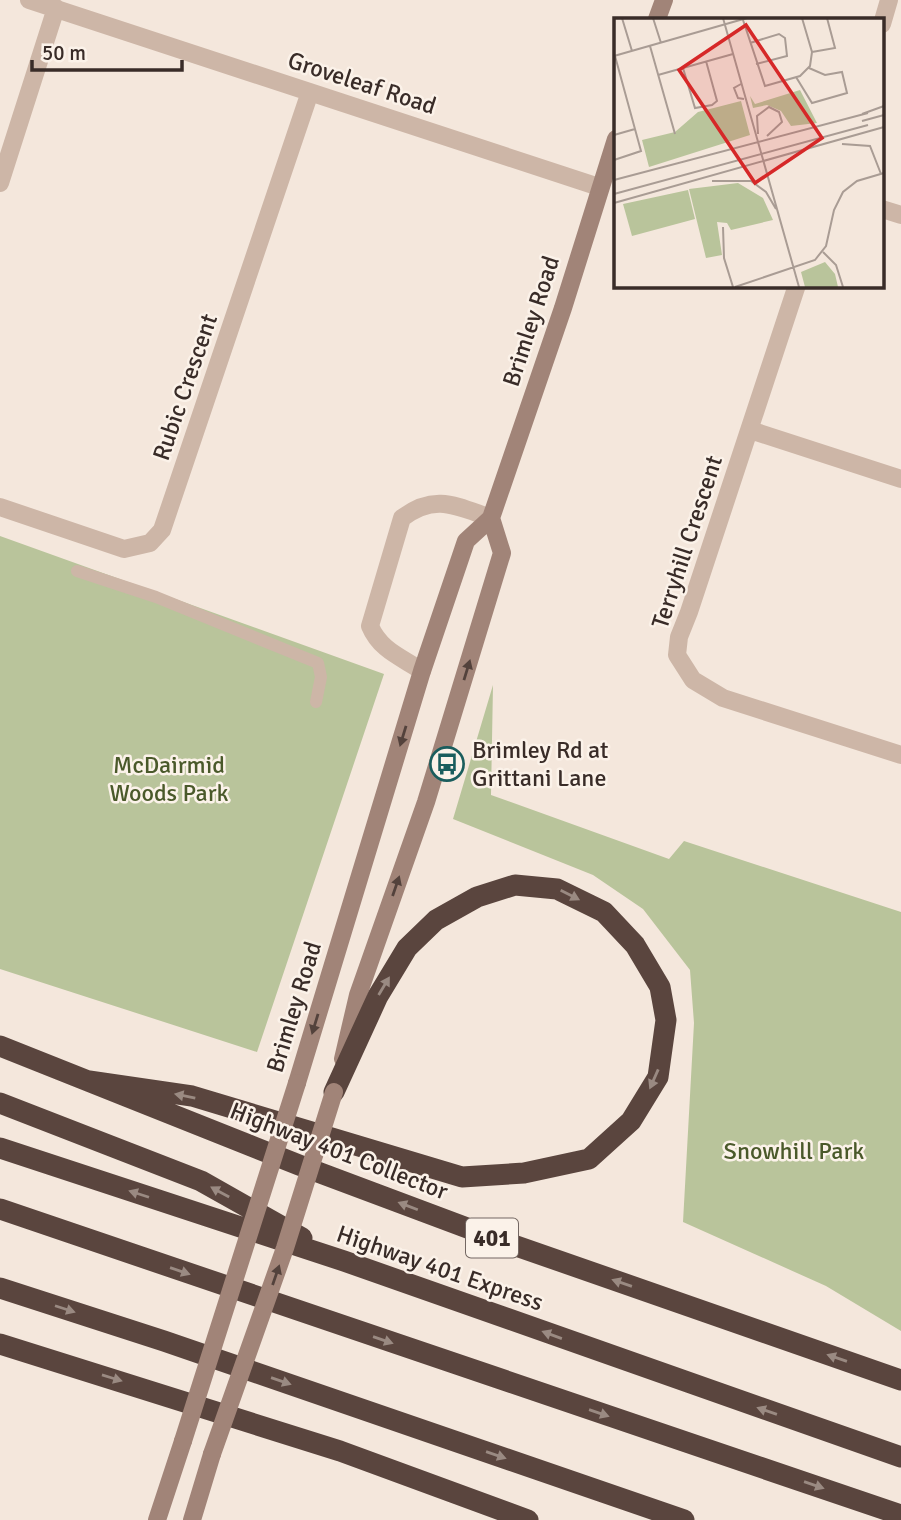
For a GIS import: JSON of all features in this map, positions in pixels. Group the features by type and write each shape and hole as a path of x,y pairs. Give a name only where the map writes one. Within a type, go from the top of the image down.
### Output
{"highway":[{"path":"89,1080 192,1096 462,1177 524,1173 589,1159 631,1121 658,1077 666,1020 660,986 635,945 604,912 558,889 515,885 477,897 436,920 407,948 378,996 334,1092"},
{"name":"Highway 401 Collector","path":"0,1046 299,1165 502,1241 901,1380"},
{"path":"0,1103 201,1181 344,1261"},
{"name":"Highway 401 Express","path":"0,1148 344,1261 901,1457"},
{"path":"0,1209 901,1515"},
{"path":"0,1289 164,1341 684,1520"},
{"path":"0,1344 340,1451 528,1520"}],"main road":[{"path":"657,18 664,0"},
{"name":"Brimley Road","path":"157,1520 297,1083 422,671 466,541 491,518 614,145"},
{"path":"192,1520 212,1454 285,1248 334,1092 358,995 426,802 502,553 491,518"}],"street":[{"name":"Groveleaf Road","path":"29,0 599,187"},
{"path":"884,18 890,0"},
{"path":"0,183 56,9"},
{"name":"Rubic Crescent","path":"0,507 124,549 150,544 162,530 310,92"},
{"path":"884,210 901,215"},
{"name":"Terryhill Crescent","path":"796,287 690,612 679,637 677,655 692,680 723,698 901,755"},
{"path":"750,430 901,479"},
{"path":"422,671 384,649 370,626 402,518 417,507 440,502 491,518"}],"lane":[{"path":"77,570 156,597 318,663 321,677 316,702"}],"green space":[{"name":"McDairmid Woods Park","path":"0,536 384,674 257,1052 0,969"},
{"name":"Snowhill Park","path":"493,685 491,795 669,859 684,841 901,912 901,1331 826,1286 683,1222 694,1023 690,970 643,909 593,875 453,819"}],"place":[{"name":"Brimley Rd at Grittani Lane","path":"447,764"}]}
